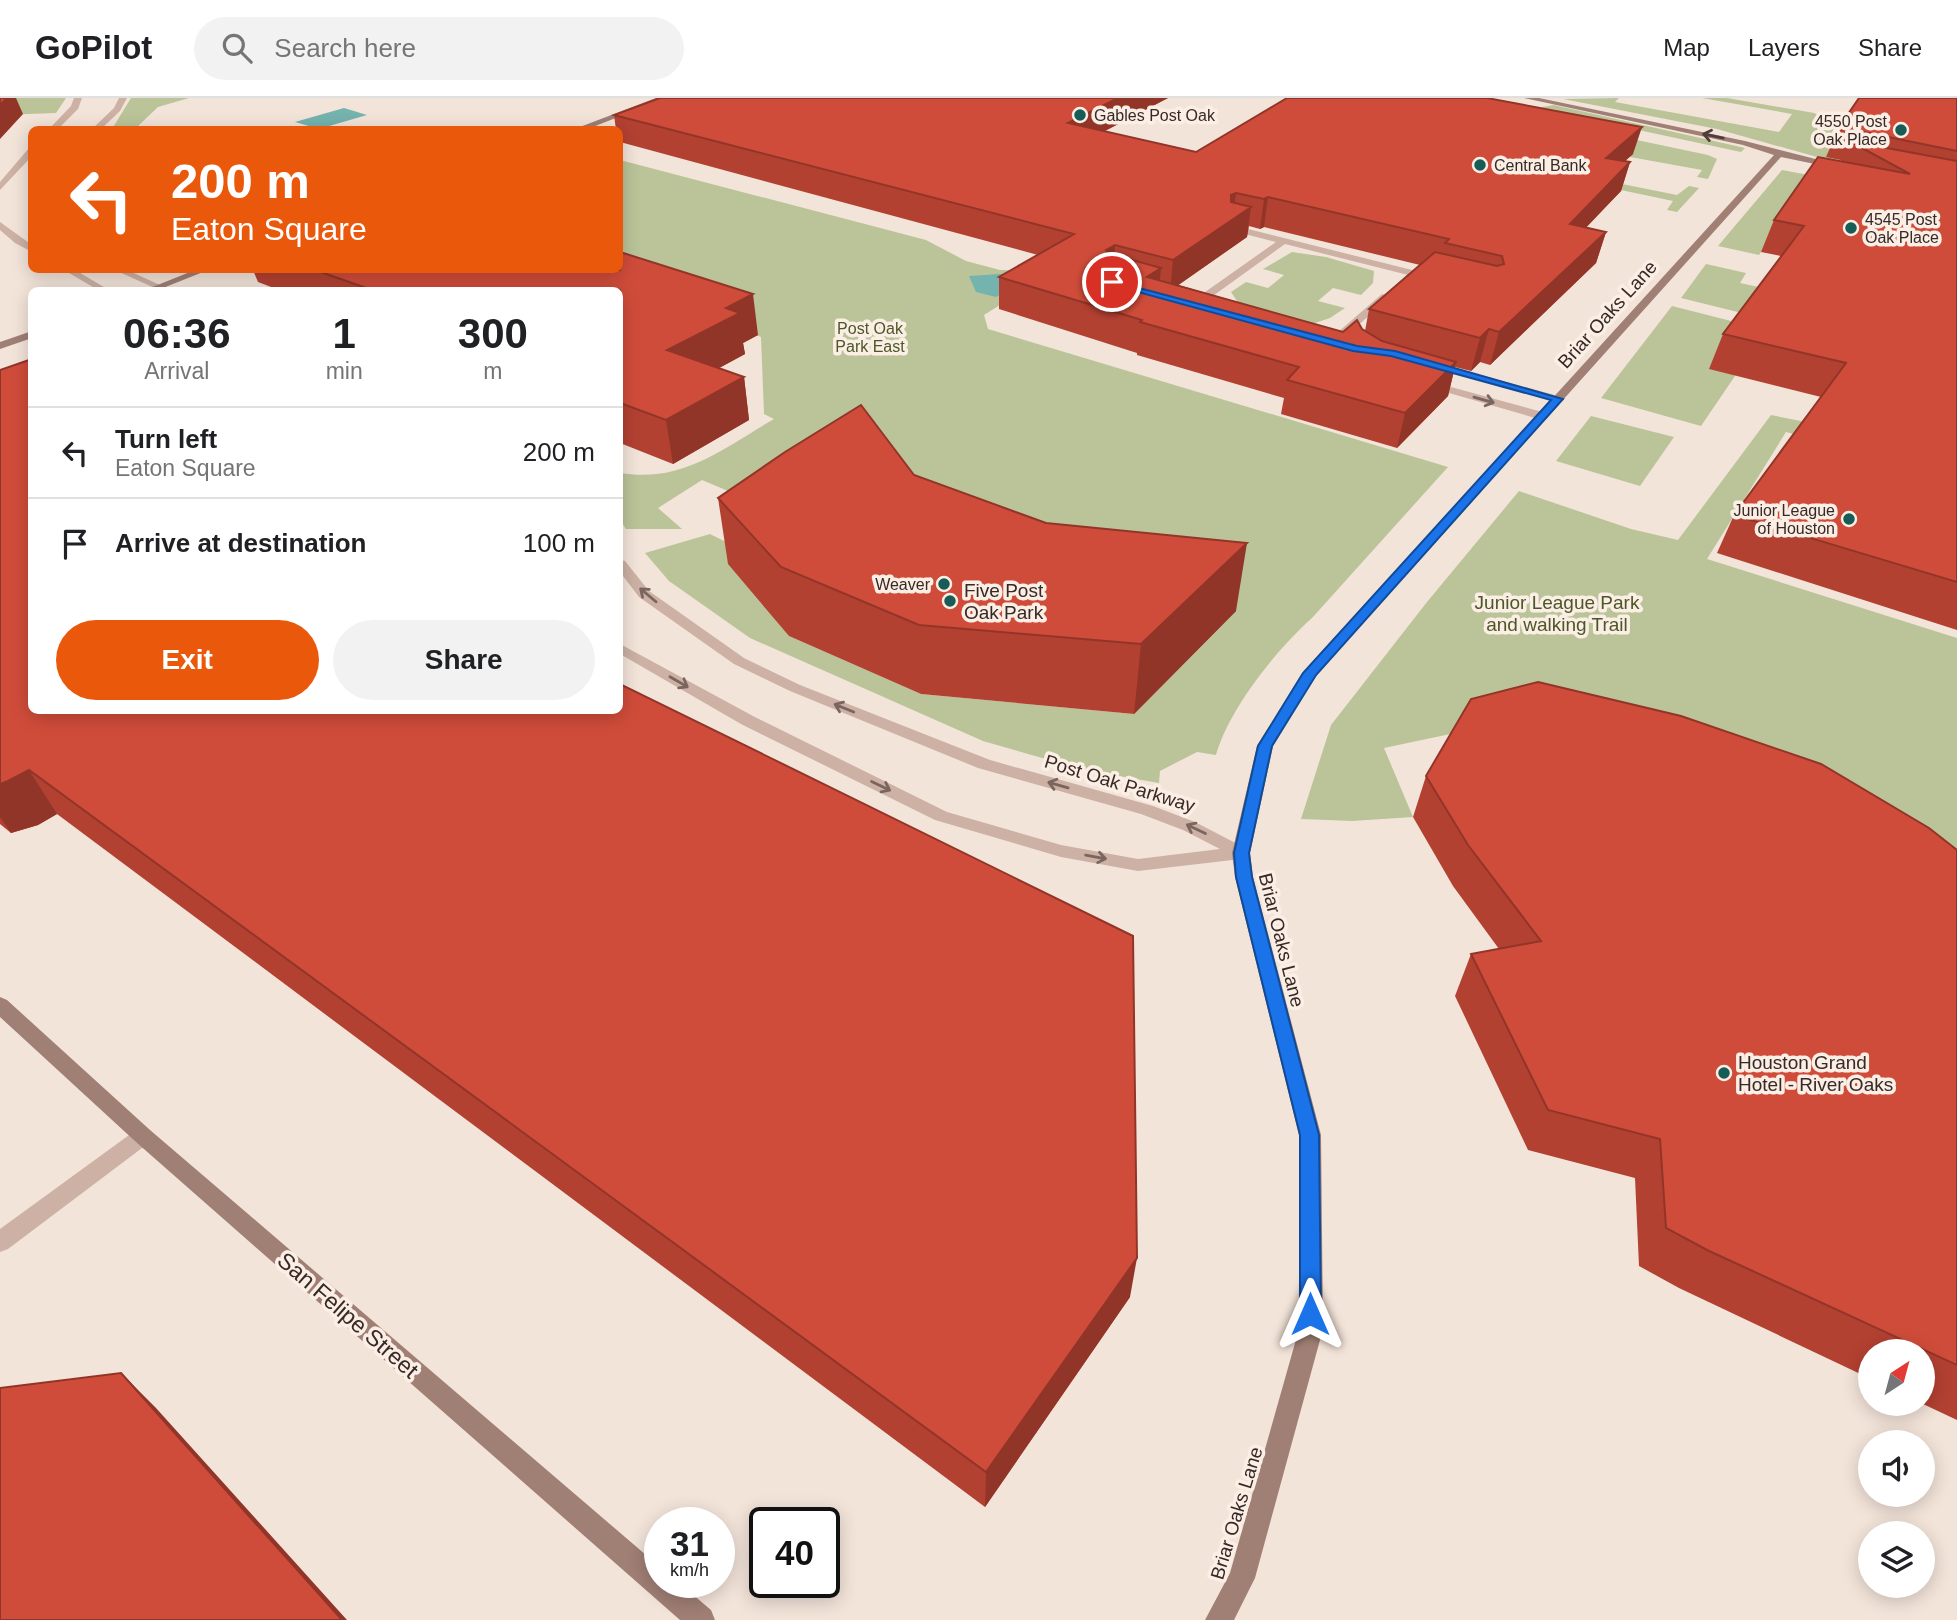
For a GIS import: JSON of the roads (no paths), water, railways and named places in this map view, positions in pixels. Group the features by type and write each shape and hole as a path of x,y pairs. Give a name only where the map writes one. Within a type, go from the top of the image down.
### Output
{"street":[{"path":"56,126 75,107 78,98"},
{"path":"99,126 117,109 123,98"},
{"path":"587,126 663,98"},
{"path":"1528,98 1745,143 1779,154 1847,168"},
{"path":"1738,153 1779,154"},
{"name":"Briar Oaks Lane","path":"1219,1620 1242,1578 1311,1329 1310,1135 1244,877 1241,853 1265,746 1310,673 1779,154"},
{"path":"0,187 28,155"},
{"path":"0,225 28,247"},
{"path":"1232,228 1438,279"},
{"path":"1195,304 1283,241"},
{"path":"74,273 99,287"},
{"path":"126,273 152,287"},
{"path":"165,287 196,273"},
{"path":"1403,281 1413,273"},
{"path":"1339,343 1393,290"},
{"path":"1183,301 1207,307"},
{"path":"0,345 28,335"},
{"path":"1424,362 1558,399"},
{"path":"1420,382 1542,416"},
{"name":"Post Oak Parkway","path":"623,568 644,594 739,660 795,688 984,764 1147,810 1189,826 1241,853"},
{"path":"623,650 747,720 941,816 1061,851 1138,865 1241,853"},
{"name":"San Felipe Street","path":"0,1005 143,1136 701,1620"},
{"path":"0,1242 143,1136"}],"water":[{"path":"344,108 367,115 329,126 309,126 295,122"},
{"path":"1015,273 1029,277 996,297 976,292 969,276"}],"place":[{"name":"Gables Post Oak","path":"1080,115"},
{"name":"4550 Post Oak Place","path":"1901,130"},
{"name":"Central Bank","path":"1480,165"},
{"name":"4545 Post Oak Place","path":"1851,228"},
{"name":"Junior League of Houston","path":"1849,519"},
{"name":"Weaver","path":"944,584"},
{"name":"Five Post Oak Park","path":"950,601"},
{"name":"Houston Grand Hotel - River Oaks","path":"1724,1073"}],"park label":[{"name":"Post Oak Park East","path":"870,337"},
{"name":"Junior League Park and walking Trail","path":"1557,613"}]}
